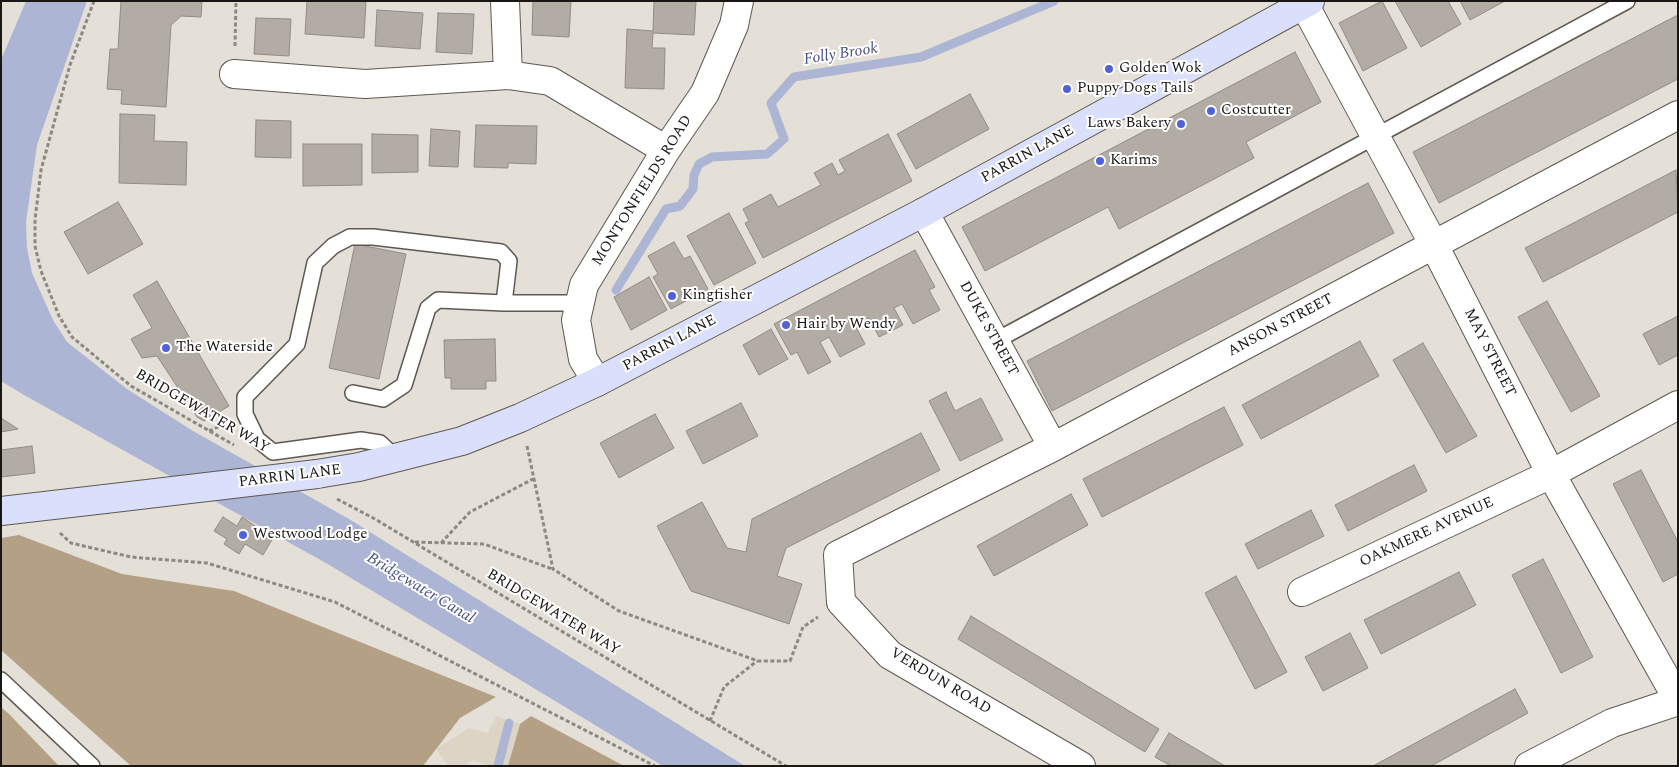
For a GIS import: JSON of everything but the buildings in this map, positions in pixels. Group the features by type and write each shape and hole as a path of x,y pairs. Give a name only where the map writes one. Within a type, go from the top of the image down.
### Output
{"main road":[{"name":"PARRIN LANE","path":"1,511 317,474 396,458 462,441 520,418 595,383 924,212 1307,3"}],"street":[{"path":"505,1 508,75"},
{"name":"MONTONFIELDS ROAD","path":"595,383 583,359 576,320 584,284 666,150 705,93 734,25 739,1"},
{"name":"MAY STREET","path":"1307,3 1551,474 1678,701"},
{"path":"234,74 365,84 508,75 550,81 666,150"},
{"name":"ANSON STREET","path":"881,532 1053,447 1678,115"},
{"name":"DUKE STREET","path":"924,212 1053,447"},
{"name":"OAKMERE AVENUE","path":"1302,592 1551,474 1678,405"},
{"name":"VERDUN ROAD","path":"881,532 838,555 842,602 890,655 1081,766"},
{"path":"1529,766 1612,723 1678,701"}],"lane":[{"path":"995,341 1627,1"},
{"path":"396,458 380,443 361,440 273,452 256,439 245,414 245,397 296,344 316,263 333,246 350,238 374,238 501,252 509,260 504,303"},
{"path":"353,393 383,399 404,386 428,308 438,300 504,303 580,303"},
{"path":"1,680 92,766"}],"path":[{"name":"BRIDGEWATER WAY","path":"94,1 70,65 41,170 35,220 35,246 40,271 55,309 72,337 131,386 238,447"},
{"path":"234,74 236,1"},
{"path":"527,450 553,569"},
{"path":"441,543 470,512 533,479"},
{"name":"BRIDGEWATER WAY","path":"332,497 413,542 786,766"},
{"path":"32,507 71,543 131,557 207,563 335,602 654,765"},
{"path":"413,542 484,544 553,569 619,611 758,661 790,661 803,628"},
{"path":"710,720 724,688 758,661"}],"shaded area":[{"path":"19,535 122,574 234,591 496,697 460,718 423,766 131,766 1,650 1,538"},
{"path":"1,707 9,714 59,766 1,766"},
{"path":"496,716 520,724 508,766 488,766 473,760 465,766 448,766 436,749 469,728 488,733"},
{"path":"531,716 624,766 508,766 520,724"}],"water":[{"name":"Bridgewater Canal","path":"26,1 87,1 37,145 26,222 27,248 32,273 53,320 67,342 127,389 193,431 349,519 745,766 663,766 326,563 1,381 1,60"}],"waterway":[{"name":"Folly Brook","path":"616,290 666,209 680,206 693,189 694,175 699,164 712,157 767,154 784,139 771,103 794,77 921,57 1054,1"},
{"name":"Folly Brook","path":"498,766 509,723"}],"place":[{"name":"Golden Wok","path":"1109,69"},
{"name":"Puppy Dogs Tails","path":"1067,89"},
{"name":"Costcutter","path":"1211,111"},
{"name":"Laws Bakery","path":"1181,124"},
{"name":"Karims","path":"1100,161"},
{"name":"Kingfisher","path":"672,296"},
{"name":"Hair by Wendy","path":"786,325"},
{"name":"The Waterside","path":"166,348"},
{"name":"Westwood Lodge","path":"243,535"}]}
